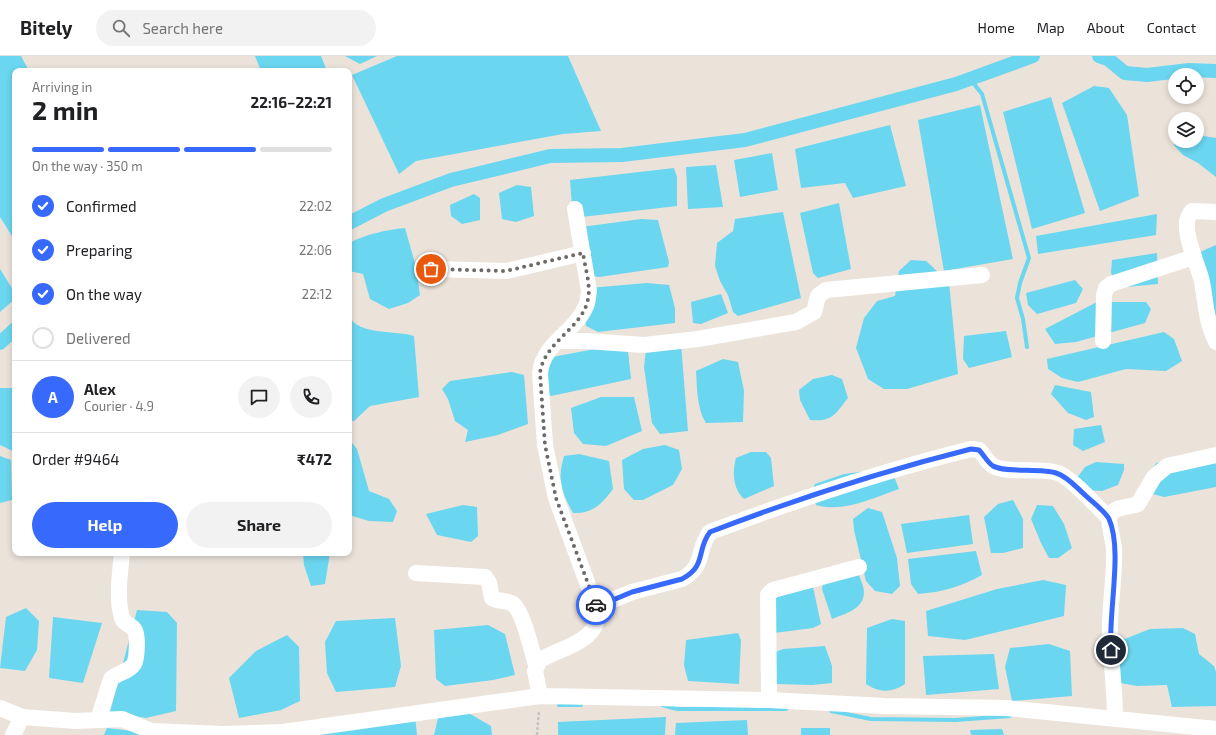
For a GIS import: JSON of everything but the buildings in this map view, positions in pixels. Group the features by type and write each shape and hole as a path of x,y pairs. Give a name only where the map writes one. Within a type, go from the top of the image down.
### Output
{"street":[{"path":"536,664 543,658 583,638 592,630 596,622 596,607 556,498 545,445 540,373 541,362 547,353 586,306 589,291 575,209"},
{"path":"1216,212 1199,210 1189,213 1188,238 1202,281 1207,319 1216,342"},
{"path":"431,269 506,271 583,253"},
{"path":"1103,341 1106,288 1111,284 1194,257"},
{"path":"558,341 586,341 644,345 698,339 796,322 814,312 818,296 826,290 982,275"},
{"path":"596,607 632,592 682,579 699,563 705,538 710,532 787,503 916,463 971,449 979,450 988,461 1000,469 1042,470 1058,473 1068,480 1109,518 1114,541 1110,636 1115,691 1115,718"},
{"path":"1109,518 1111,513 1117,509 1138,504 1154,478 1166,466 1216,455"},
{"path":"98,720 111,679 129,669 136,660 136,632 125,623 122,618 119,594 122,556"},
{"path":"768,700 768,595 774,590 859,567"},
{"path":"416,574 485,577 489,582 492,598 508,602 516,608 526,629 536,664 535,671 540,696"},
{"path":"0,708 22,717 76,721 122,719 146,729 158,731 223,734 281,734 540,696 768,700 885,706 1006,708 1216,729"},
{"path":"13,735 22,717"}],"path":[{"path":"537,735 540,696"}],"water":[{"path":"0,56 21,56 27,68 12,68 12,236 0,217"},
{"path":"255,56 321,56 326,68 260,68"},
{"path":"345,56 377,56 360,64"},
{"path":"397,56 568,56 601,131 563,134 416,161 399,174 352,75"},
{"path":"1094,86 1109,88 1127,115 1139,196 1100,211 1062,103"},
{"path":"1051,97 1085,213 1032,229 1003,112"},
{"path":"980,105 1013,259 944,271 918,120"},
{"path":"890,125 906,186 853,198 845,183 801,188 795,149"},
{"path":"1204,136 1216,138 1216,177 1198,163 1183,155 1177,148 1204,148"},
{"path":"772,153 778,190 740,197 734,160"},
{"path":"716,165 723,207 688,209 686,167"},
{"path":"674,168 677,177 677,206 573,218 570,180"},
{"path":"517,185 531,187 534,216 516,222 502,219 499,193"},
{"path":"474,194 480,198 480,220 462,224 451,216 450,205"},
{"path":"839,203 851,269 818,278 813,273 800,213"},
{"path":"783,212 801,298 738,316 733,312 728,295 720,281 715,266 717,243 733,231 735,219"},
{"path":"1157,214 1156,235 1038,254 1036,236"},
{"path":"641,219 658,220 669,262 668,267 599,277 586,275 574,228"},
{"path":"405,228 416,267 420,295 408,303 389,309 370,299 363,274 352,272 352,242 363,237"},
{"path":"1216,245 1216,317 1200,252"},
{"path":"1157,253 1158,284 1115,288 1111,272 1112,260"},
{"path":"911,260 926,261 949,282 958,374 907,389 884,389 868,379 856,348 864,318 877,301 895,296 899,271"},
{"path":"0,269 12,288 12,302 0,312"},
{"path":"1075,280 1083,289 1076,303 1037,314 1028,305 1026,293"},
{"path":"647,283 669,285 675,308 675,323 598,332 586,326 583,305 589,288"},
{"path":"721,294 728,313 701,324 693,323 691,302"},
{"path":"1097,302 1146,302 1151,309 1145,323 1076,342 1055,344 1045,329"},
{"path":"352,320 361,327 369,330 414,336 419,397 370,406 354,421 352,421"},
{"path":"1006,331 1012,357 969,368 963,359 964,336"},
{"path":"1164,332 1174,339 1182,361 1166,371 1126,369 1078,382 1062,378 1048,369 1047,359"},
{"path":"681,344 688,431 660,434 652,423 644,367 646,349"},
{"path":"600,348 628,351 631,379 551,396 543,390 547,358"},
{"path":"723,359 738,362 744,391 743,422 706,423 699,405 696,371"},
{"path":"512,372 524,375 528,424 498,435 465,442 468,430 455,421 448,399 442,389 450,381"},
{"path":"832,375 842,379 848,398 833,416 824,420 810,420 800,400 799,390 813,379"},
{"path":"1055,385 1091,392 1094,417 1086,420 1068,413 1051,394"},
{"path":"0,388 12,388 12,451 0,445"},
{"path":"601,397 634,397 642,431 606,446 583,444 574,433 571,408"},
{"path":"1101,425 1105,442 1083,451 1073,445 1074,429"},
{"path":"352,443 357,449 369,491 389,499 397,511 393,522 369,521 352,516"},
{"path":"665,445 679,450 682,469 673,485 643,500 634,500 624,489 622,460 643,449"},
{"path":"751,452 766,452 771,458 774,486 744,499 740,495 734,480 735,463 736,458"},
{"path":"1216,452 1216,487 1164,497 1149,493 1145,484 1156,463"},
{"path":"579,454 609,461 613,489 601,503 591,510 573,513 561,486 561,472 564,456"},
{"path":"0,456 11,460 12,500 0,503"},
{"path":"1096,462 1124,464 1124,470 1118,485 1102,491 1082,490 1077,478 1085,467"},
{"path":"882,469 893,474 899,489 847,506 826,507 816,505 812,490 815,484 844,474"},
{"path":"1013,500 1023,519 1023,548 1003,553 991,553 984,517 998,504"},
{"path":"463,505 477,507 478,536 471,542 437,535 426,514"},
{"path":"1037,505 1053,506 1064,524 1072,548 1058,558 1049,558 1031,519"},
{"path":"868,508 882,512 897,558 900,586 892,594 875,591 866,581 854,530 853,519"},
{"path":"969,515 973,544 907,553 901,524"},
{"path":"976,551 982,575 959,586 935,592 918,594 911,584 908,559"},
{"path":"303,556 330,556 325,584 311,586 304,565"},
{"path":"858,571 864,592 861,603 853,610 832,619 822,589 825,574"},
{"path":"1043,580 1066,585 1064,616 965,640 928,636 926,611 997,589"},
{"path":"813,587 821,624 813,628 774,633 769,589"},
{"path":"26,608 39,621 37,650 25,671 0,668 6,617"},
{"path":"137,610 167,612 177,623 176,711 146,718 110,712"},
{"path":"53,617 102,623 83,683 49,678"},
{"path":"395,618 401,666 395,687 336,692 327,673 325,642 336,621"},
{"path":"892,619 905,621 905,684 895,689 886,691 876,689 866,684 867,628"},
{"path":"488,625 505,634 515,675 493,680 445,686 436,679 434,630"},
{"path":"1183,628 1195,634 1199,654 1214,666 1216,672 1216,706 1172,707 1167,685 1137,686 1120,683 1112,644 1150,629"},
{"path":"738,633 741,640 739,684 688,681 684,665 686,640"},
{"path":"287,635 299,647 300,701 281,710 239,718 229,678 256,651"},
{"path":"1049,644 1070,651 1072,696 1012,701 1005,667 1010,648"},
{"path":"825,646 832,666 832,683 812,685 776,684 773,653 783,649"},
{"path":"994,654 999,689 926,695 923,656"},
{"path":"465,711 491,726 492,735 434,735 438,718"},
{"path":"415,716 417,735 298,735"},
{"path":"666,717 665,735 558,735 558,722"},
{"path":"747,720 748,735 675,735 676,723"},
{"path":"107,728 167,735 104,735"},
{"path":"801,728 830,728 830,735 801,735"},
{"path":"1002,729 1004,735 971,735 970,730"}],"waterway":[{"path":"352,221 384,205 451,180 550,156 622,155 745,140 956,84 1033,56"},
{"path":"1099,56 1108,59 1125,73 1147,75 1189,70 1216,71"},
{"path":"970,79 982,94 1029,258 1020,283 1017,298 1023,319 1027,347"},
{"path":"0,343 12,332"},
{"path":"559,705 581,705"},
{"path":"662,705 677,709 786,709"},
{"path":"831,711 871,719 956,720 1010,716"}],"way so far":[{"path":"431,269 506,271 583,253 589,291 586,306 582,313 547,353 541,362 540,373 545,445 556,498 596,605"}],"route":[{"path":"596,605 596,607 632,592 682,579 699,563 705,538 710,532 787,503 916,463 971,449 979,450 988,461 1000,469 1042,470 1058,473 1068,480 1109,518 1114,541 1114,586 1110,617 1111,650"}]}
